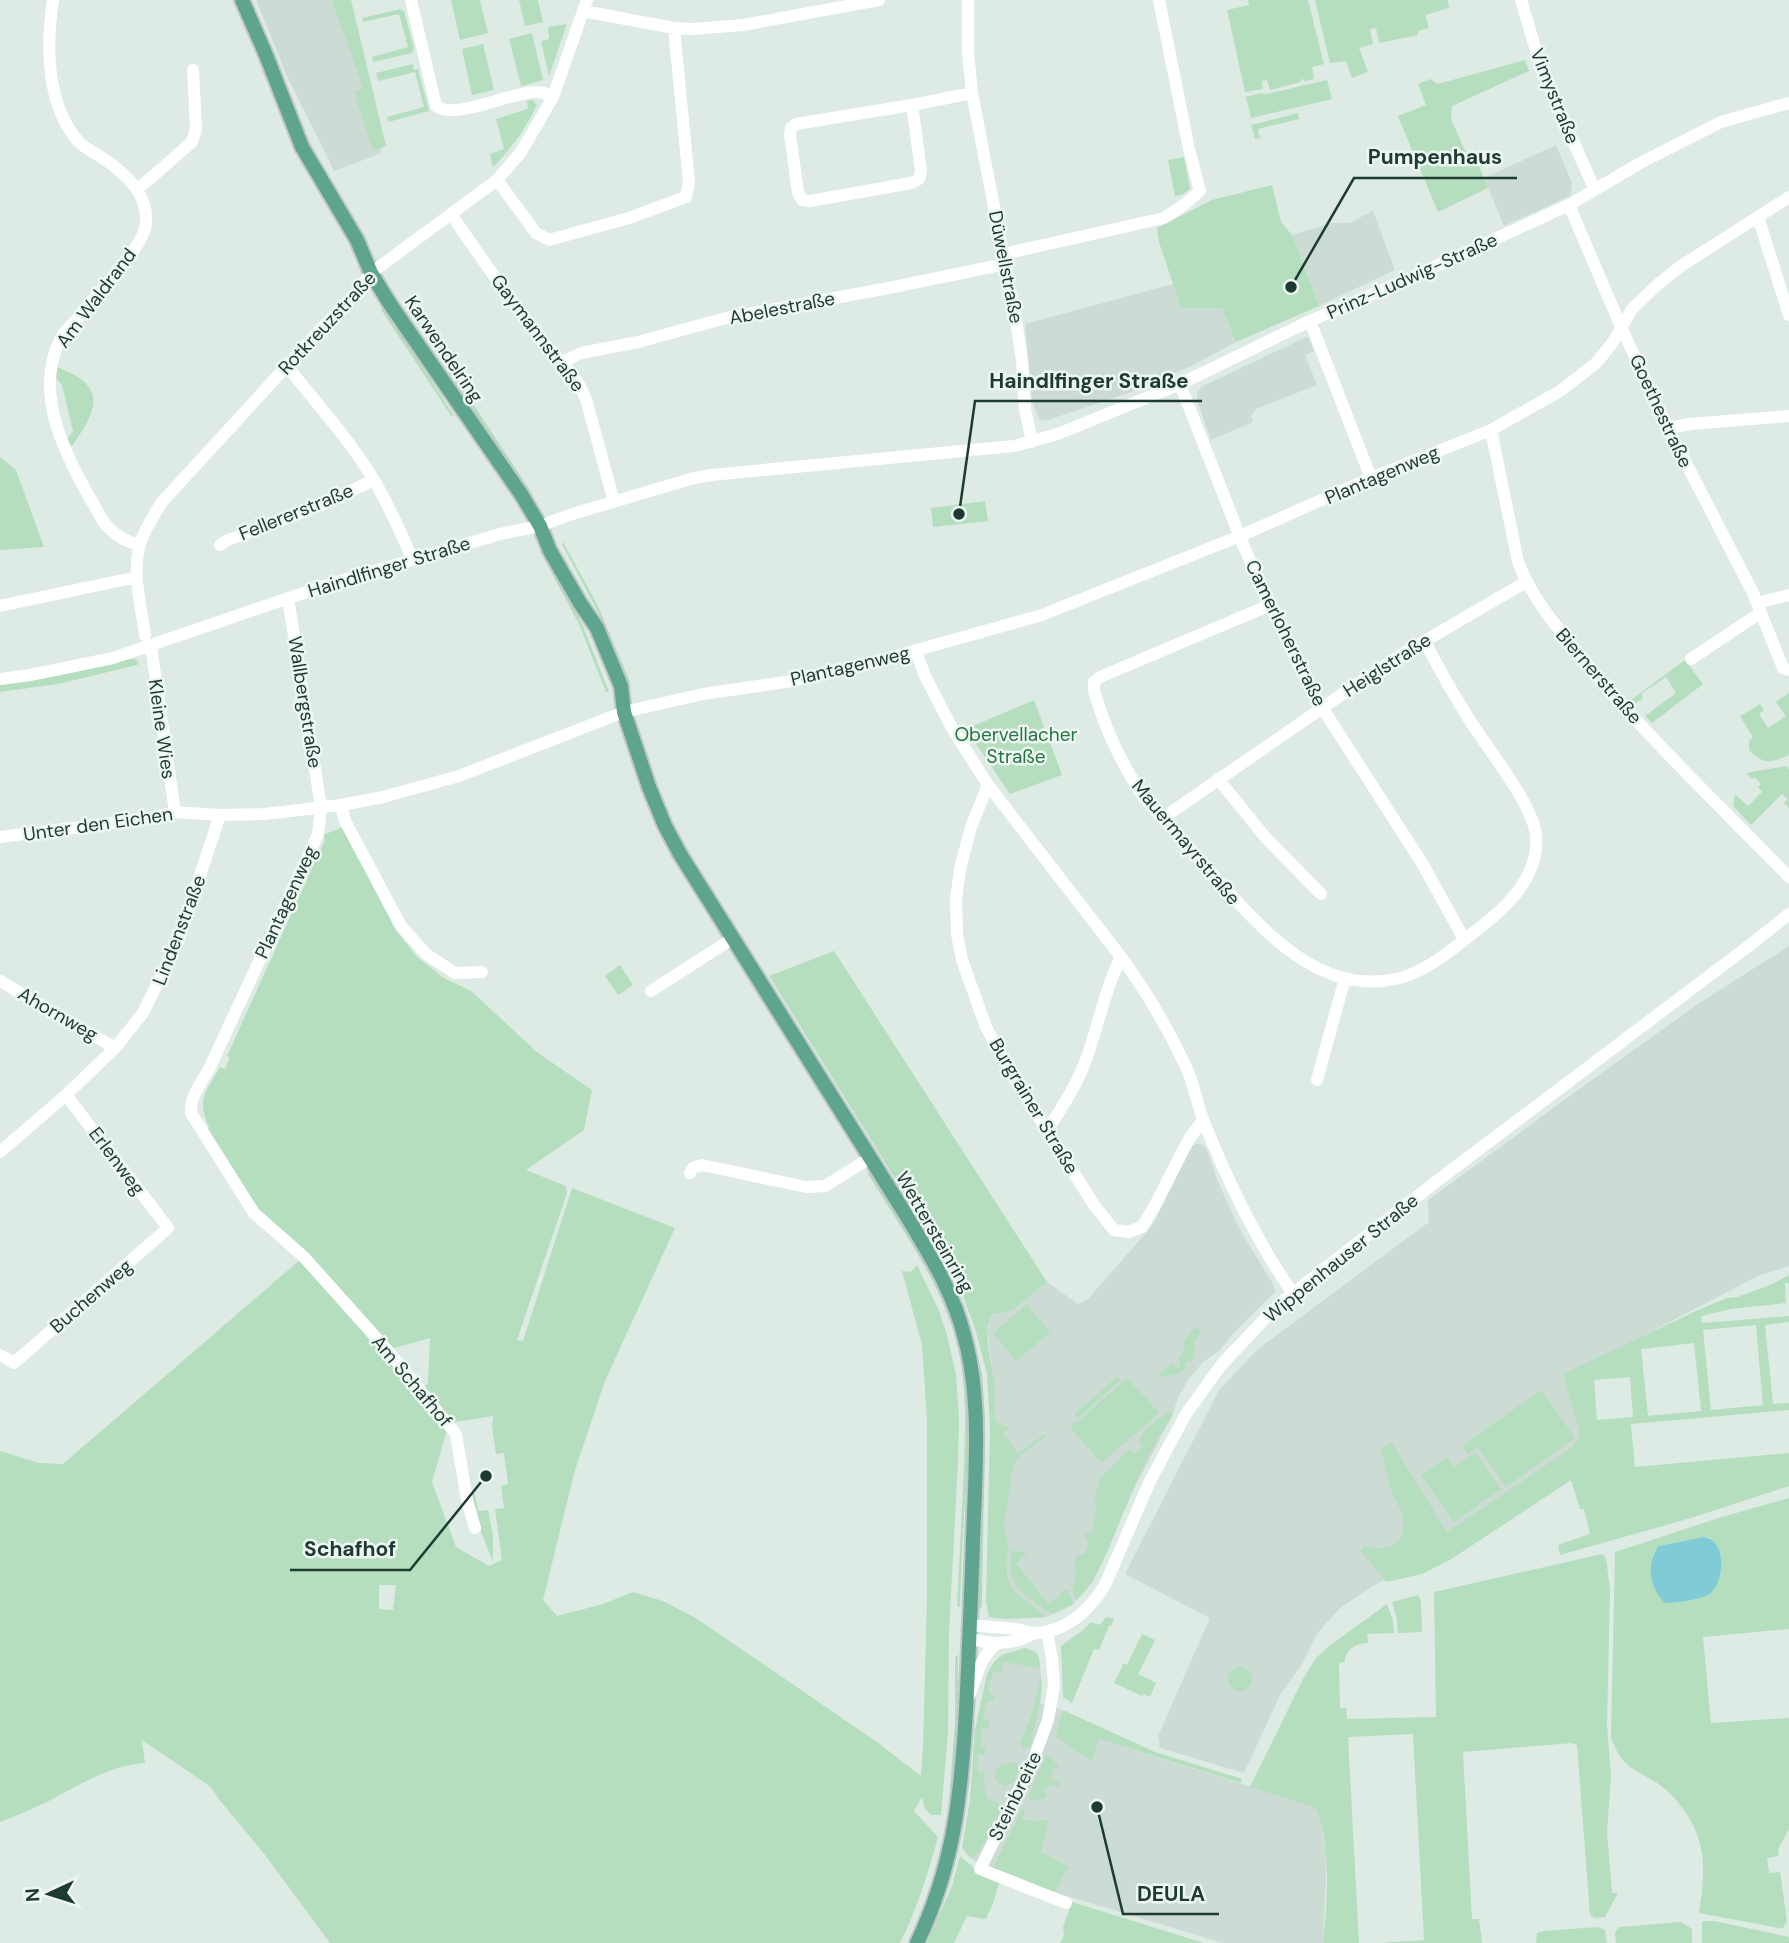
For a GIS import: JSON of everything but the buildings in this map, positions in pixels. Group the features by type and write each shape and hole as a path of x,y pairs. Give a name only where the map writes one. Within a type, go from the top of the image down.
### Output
{"main road":[{"name":"Karwendelring","path":"242,0 302,147 358,242 371,273 390,304 540,526 551,552 597,628 621,686 624,712"},
{"name":"Wettersteinring","path":"624,712 649,787 680,854 939,1270 966,1340 972,1372 975,1419 970,1632 961,1791 952,1843 937,1897 917,1943"}],"street":[{"path":"53,0 50,22 51,66 56,100 61,112 81,144 120,170 138,189 192,142 196,129 193,70"},
{"path":"411,0 436,106 441,110 457,110 536,92 553,97"},
{"path":"585,6 674,28 692,29 743,25 879,0"},
{"name":"Düwellstraße","path":"968,0 968,53 972,93 1016,320 1025,409 1032,442"},
{"name":"Abelestraße","path":"563,362 581,353 638,342 726,318 894,287 1164,218 1200,191 1159,0"},
{"name":"Vimystraße","path":"1521,0 1543,74 1595,190"},
{"name":"Rotkreuzstraße","path":"148,641 137,577 139,545 162,502 371,273 497,180 521,152 553,97 585,6"},
{"path":"497,180 536,233 550,240 629,218 685,197 689,182 674,28"},
{"path":"912,105 921,171 919,179 911,183 810,201 802,200 798,192 790,134 791,128 796,124 972,93"},
{"name":"Prinz-Ludwig-Straße","path":"1032,442 1180,384 1310,321 1569,205 1640,163 1721,122 1789,103"},
{"name":"Am Waldrand","path":"138,189 144,203 146,225 133,253 62,335 52,358 49,382 50,401 58,431 103,521 122,540 139,545"},
{"name":"Plantagenweg","path":"304,1257 254,1213 197,1125 190,1107 318,834 321,807 415,789 459,776 624,712 703,694 793,681 860,666 1042,615 1240,536 1371,478 1491,430 1560,391 1602,356 1632,309 1664,279 1789,197"},
{"name":"Goethestraße","path":"1569,205 1668,428 1758,608 1779,660 1787,670"},
{"name":"Gaymannstraße","path":"452,214 538,336 580,383 614,502"},
{"path":"1758,217 1789,315"},
{"path":"1310,321 1371,478"},
{"path":"287,366 353,448 374,480 413,560"},
{"name":"Camerloherstraße","path":"1180,384 1240,536 1309,687 1417,854 1464,939"},
{"path":"1668,428 1789,416"},
{"name":"Biernerstraße","path":"1491,430 1514,545 1526,582 1555,624 1620,704 1789,877"},
{"name":"Haindlfinger Straße","path":"0,679 92,663 148,641 413,560 500,534 540,526 711,475 1032,442"},
{"name":"Fellererstraße","path":"220,545 319,506 374,480"},
{"path":"0,606 137,577"},
{"name":"Heiglstraße","path":"1163,818 1404,653 1526,582"},
{"path":"1691,659 1758,608 1789,595"},
{"name":"Wallbergstraße","path":"288,598 321,807"},
{"name":"Mauermayrstraße","path":"1270,605 1100,677 1093,685 1121,760 1144,798 1248,914 1271,935 1304,961 1345,978 1381,981 1404,976 1428,965 1497,914 1520,890 1534,861 1536,835 1529,812 1466,715 1425,642"},
{"name":"Kleine Wies","path":"148,641 175,812"},
{"path":"916,651 925,676 952,728 988,785 1121,957 1162,1021 1188,1069 1203,1120 1250,1223 1271,1262 1292,1292"},
{"path":"1218,779 1266,838 1321,894"},
{"name":"Burgrainer Straße","path":"988,785 971,827 960,869 956,900 957,934 962,960 986,1027 1011,1073 1114,1230 1128,1233 1142,1227 1187,1142 1203,1120"},
{"path":"341,805 345,821 401,926 426,954 455,973 482,972"},
{"name":"Unter den Eichen","path":"0,837 143,819 175,812 265,814 321,807"},
{"name":"Lindenstraße","path":"0,1152 115,1048 143,1013 171,961 220,815"},
{"name":"Wippenhauser Straße","path":"970,1632 1018,1629 1033,1634 1069,1623 1083,1612 1098,1597 1105,1585 1150,1481 1186,1414 1235,1349 1292,1292 1789,914"},
{"path":"651,990 732,939"},
{"path":"1048,1129 1064,1105 1087,1058 1110,978 1121,957"},
{"path":"1317,1080 1345,978"},
{"name":"Ahornweg","path":"0,981 115,1048"},
{"name":"Erlenweg","path":"66,1095 168,1228"},
{"path":"690,1174 693,1168 702,1164 806,1187 825,1186 870,1158"},
{"name":"Buchenweg","path":"0,1355 14,1363 168,1228"},
{"name":"Am Schafhof","path":"304,1257 395,1359 456,1434 467,1500 475,1528"},
{"name":"Steinbreite","path":"1047,1631 1054,1686 1048,1720 1033,1761 980,1869 1066,1903"},
{"path":"970,1632 995,1645 1020,1641 1033,1634"},
{"path":"966,1708 978,1671 995,1645"}],"shaded area":[{"path":"256,0 338,0 370,92 362,95 382,153 334,171 287,76"},
{"path":"1556,145 1572,183 1570,196 1504,226 1484,178"},
{"path":"1373,211 1395,270 1319,306 1292,235 1331,223 1349,223"},
{"path":"1173,284 1181,308 1222,308 1236,342 1193,365 1129,393 1045,421 1039,419 1032,400 1025,324"},
{"path":"1306,337 1309,338 1314,351 1305,355 1317,385 1256,409 1251,416 1253,422 1211,440 1197,400 1201,387"},
{"path":"1789,946 1789,1266 1760,1275 1568,1375 1596,1450 1339,1609 1317,1634 1301,1666 1281,1693 1244,1773 1160,1748 1158,1736 1210,1618 1125,1574 1219,1390 1258,1349 1429,1222 1428,1200 1698,1004"},
{"path":"1202,1144 1207,1150 1240,1230 1273,1284 1275,1292 1188,1380 1135,1487 1093,1582 1065,1609 1046,1617 1035,1618 992,1592 994,1384 988,1335 989,1320 992,1314 1014,1309 1047,1282 1078,1304 1089,1298 1153,1225 1191,1147"},
{"path":"1025,1648 1036,1652 1039,1657 1042,1684 1040,1703 1065,1711 1100,1739 1314,1807 1320,1817 1327,1857 1323,1943 1223,1943 1054,1892 998,1873 970,1858 962,1848 970,1801 975,1730 987,1674 1002,1655"}],"green space":[{"path":"332,0 351,0 386,146 373,151 354,92 363,88"},
{"path":"451,0 480,0 488,33 460,40"},
{"path":"519,0 538,0 543,22 525,26"},
{"path":"1248,0 1308,0 1324,64 1312,67 1314,79 1301,79 1301,82 1270,90 1267,80 1262,81 1263,89 1245,92 1227,10 1249,5"},
{"path":"1315,0 1448,0 1449,8 1425,15 1429,28 1418,31 1418,35 1379,43 1376,28 1370,29 1373,44 1359,48 1368,72 1352,78 1346,61 1330,63"},
{"path":"401,9 404,11 414,48 412,53 373,62 372,57 408,47 399,14 363,22 362,18"},
{"path":"567,24 549,76 541,41 549,39 548,27"},
{"path":"532,33 543,80 521,86 509,39"},
{"path":"483,44 494,90 472,95 462,49"},
{"path":"1525,60 1529,71 1452,106 1451,119 1466,153 1474,154 1488,188 1438,212 1398,116 1426,105 1418,84 1430,79 1438,84"},
{"path":"413,64 414,70 418,69 429,111 388,122 387,117 424,107 415,72 378,81 376,73"},
{"path":"1327,80 1332,99 1251,118 1246,97"},
{"path":"532,100 537,105 528,122 512,146 493,167 490,154 504,149 496,119 528,109 527,101"},
{"path":"1298,113 1299,119 1258,129 1260,138 1255,139 1251,125"},
{"path":"1184,157 1190,189 1175,196 1168,160"},
{"path":"1272,185 1281,222 1292,235 1319,306 1236,342 1222,308 1181,308 1159,242 1157,228 1212,200"},
{"path":"382,307 454,416 452,417 382,311"},
{"path":"436,347 533,497 531,498 433,348"},
{"path":"57,367 85,382 93,400 88,421 72,446 67,440 73,431 62,385 54,376"},
{"path":"0,457 16,470 44,547 0,550"},
{"path":"985,501 988,521 933,527 931,508"},
{"path":"563,542 597,604 630,682 627,683 599,614"},
{"path":"542,550 583,626 609,692 606,692 579,624 540,551"},
{"path":"136,659 139,663 58,684 0,692 0,685 62,675"},
{"path":"1685,660 1703,684 1652,723 1645,716 1676,693 1666,677 1641,694 1643,698 1635,704 1631,700"},
{"path":"1789,693 1789,755 1772,761 1763,760 1749,750 1749,741 1753,737 1740,716 1760,704 1764,710 1759,714 1768,728 1786,716 1776,702"},
{"name":"Obervellacher Straße","path":"1034,700 1062,775 1010,794 966,729"},
{"path":"1786,766 1789,769 1789,808 1784,803 1788,799 1782,794 1751,825 1733,806 1735,794 1748,806 1762,792 1758,787 1761,784 1746,773"},
{"path":"343,827 395,929 417,957 444,978 471,991 538,1053 592,1090 584,1130 526,1170 566,1186 567,1193 517,1340 523,1341 572,1188 675,1228 605,1381 575,1470 543,1600 557,1616 603,1604 633,1592 663,1601 694,1617 728,1640 877,1742 921,1776 927,1599 927,1419 922,1345 902,1271 911,1272 917,1265 939,1311 956,1375 958,1462 949,1633 948,1732 941,1815 931,1815 925,1809 922,1797 914,1811 938,1837 922,1891 900,1943 330,1943 211,1787 142,1740 145,1763 106,1772 0,1822 0,1451 39,1463 63,1464 300,1260 417,1392 428,1383 430,1338 390,1348 310,1255 260,1211 207,1132 209,1127 203,1109 204,1096 220,1067 225,1069 230,1058 227,1056 325,840 323,835","holes":["493,1416 496,1454 504,1453 508,1484 501,1486 504,1508 495,1509 502,1560 489,1566 456,1547 432,1482 449,1423","379,1585 396,1585 393,1610 379,1609"]},
{"path":"834,951 1047,1282 1013,1310 992,1314 988,1330 995,1421 1009,1428 1003,1433 1018,1453 1045,1434 1046,1436 1018,1457 1013,1465 1004,1524 1009,1549 1006,1562 1010,1585 1046,1617 989,1617 986,1602 990,1428 987,1374 976,1332 962,1293 937,1246 769,976"},
{"path":"620,965 633,985 618,995 605,976"},
{"path":"867,1172 871,1174 925,1258 951,1312 959,1337 968,1413 960,1607 957,1606 965,1425 961,1361 950,1321 933,1282"},
{"path":"1789,1275 1789,1283 1785,1283 1786,1303 1731,1309 1701,1316 1702,1323 1789,1316 1789,1322 1765,1325 1773,1404 1789,1403 1789,1410 1631,1424 1635,1467 1789,1453 1789,1486 1691,1518 1560,1555 1558,1545 1590,1534 1584,1509 1580,1509 1571,1480 1450,1560 1422,1574 1386,1582 1361,1551 1364,1546 1389,1547 1403,1532 1402,1513 1392,1493 1381,1450 1391,1442 1447,1532 1570,1449 1578,1440 1580,1434 1563,1374 1698,1310 1770,1285","holes":["1756,1325 1763,1405 1711,1410 1703,1330","1694,1343 1701,1411 1648,1416 1641,1349","1630,1377 1633,1417 1597,1420 1594,1380"]},
{"path":"1027,1304 1050,1332 1016,1361 993,1333"},
{"path":"1197,1328 1201,1332 1195,1340 1193,1359 1185,1363 1185,1369 1180,1373 1161,1376 1172,1363 1180,1367 1178,1358 1185,1350 1183,1342 1193,1329"},
{"path":"977,1359 982,1373 985,1420 982,1608 979,1608 981,1419"},
{"path":"1118,1376 1121,1380 1078,1418 1074,1414"},
{"path":"1127,1378 1159,1413 1102,1463 1070,1428"},
{"path":"1541,1390 1575,1438 1506,1487 1478,1447 1468,1454 1462,1446"},
{"path":"1170,1412 1172,1416 1141,1473 1099,1568 1077,1600 1072,1589 1076,1576 1075,1565 1077,1555 1085,1554 1089,1543 1084,1535 1092,1532 1096,1510 1095,1497 1100,1479 1129,1449 1134,1454 1142,1447 1139,1440 1144,1431"},
{"path":"1475,1452 1501,1489 1454,1522 1421,1475 1447,1457 1454,1467"},
{"path":"475,1494 478,1511 488,1510 493,1536 493,1562 472,1509 469,1495"},
{"path":"1789,1498 1789,1629 1703,1637 1711,1723 1789,1718 1789,1829 1779,1847 1778,1856 1767,1858 1769,1873 1780,1872 1787,1921 1783,1928 1699,1913 1703,1859 1701,1846 1691,1822 1667,1790 1625,1762 1611,1738 1615,1552","holes":["1711,1538 1650,1571 1658,1546"]},
{"path":"1011,1551 1027,1554 1016,1563 1048,1604 1061,1595 1059,1592 1068,1590 1073,1604 1053,1614 1026,1596 1011,1573"},
{"path":"1602,1554 1606,1558 1610,1590 1607,1725 1611,1777 1607,1832 1612,1893 1618,1893 1605,1917 1595,1918 1590,1915 1577,1745 1572,1743 1463,1752 1472,1919 1479,1919 1482,1943 1380,1943 1424,1940 1413,1734 1348,1737 1359,1943 1323,1943 1326,1854 1320,1820 1314,1807 1250,1787 1316,1658 1387,1604 1394,1633 1367,1634 1368,1643 1352,1648 1345,1662 1339,1663 1340,1708 1346,1708 1347,1719 1436,1717 1434,1592"},
{"path":"1418,1595 1421,1601 1422,1632 1398,1633 1392,1602"},
{"path":"1108,1617 1114,1619 1099,1650 1094,1649 1072,1703 1063,1697 1061,1646 1091,1622 1100,1625"},
{"path":"1142,1634 1155,1640 1138,1674 1156,1683 1150,1697 1114,1683 1124,1663 1127,1665"},
{"path":"1025,1648 1036,1652 1040,1668 1004,1662 1001,1672 993,1671 988,1693 996,1696 993,1701 986,1702 983,1719 990,1722 988,1729 982,1729 980,1746 986,1747 984,1755 978,1755 977,1772 985,1773 986,1797 998,1803 1001,1809 985,1842 972,1858 962,1848 970,1801 975,1730 987,1674 1002,1655"},
{"path":"958,1655 958,1733 952,1807 948,1813 955,1722 955,1657"},
{"path":"1240,1667 1249,1670 1252,1679 1249,1688 1240,1691 1231,1688 1228,1679 1231,1670"},
{"path":"1041,1678 1040,1703 1030,1747 1023,1749 1020,1743 1031,1716"},
{"path":"1065,1711 1155,1752 1242,1779 1241,1783 1100,1739 1092,1760 1056,1736 1060,1718"},
{"path":"1046,1755 1059,1767 1052,1770 1052,1779 1060,1782 1057,1787 1051,1784 1044,1790 1046,1798 1027,1799"},
{"path":"1017,1763 1020,1768 1013,1783 998,1783 995,1778 996,1769 1003,1764"},
{"path":"1022,1809 1025,1809 1023,1819 1049,1820 1041,1852 1069,1867 1054,1892 992,1870"},
{"path":"960,1856 983,1876 999,1883 993,1903 986,1919 967,1916 954,1943 927,1943 952,1886"},
{"path":"1072,1902 1204,1943 1060,1943"},
{"path":"1702,1921 1714,1921 1789,1937 1789,1943 1702,1943"},
{"path":"1681,1922 1692,1929 1692,1943 1616,1943 1615,1933 1619,1927"},
{"path":"1597,1927 1605,1930 1607,1943 1536,1943 1537,1933 1543,1931"}],"water":[{"path":"1704,1537 1711,1540 1720,1552 1721,1569 1716,1586 1703,1597 1665,1603 1655,1590 1651,1576 1652,1561 1658,1546"}],"place":[{"name":"Pumpenhaus","path":"1291,287"},
{"name":"Haindlfinger Straße","path":"959,514"},
{"name":"Schafhof","path":"486,1476"},
{"name":"DEULA","path":"1097,1807"}]}
